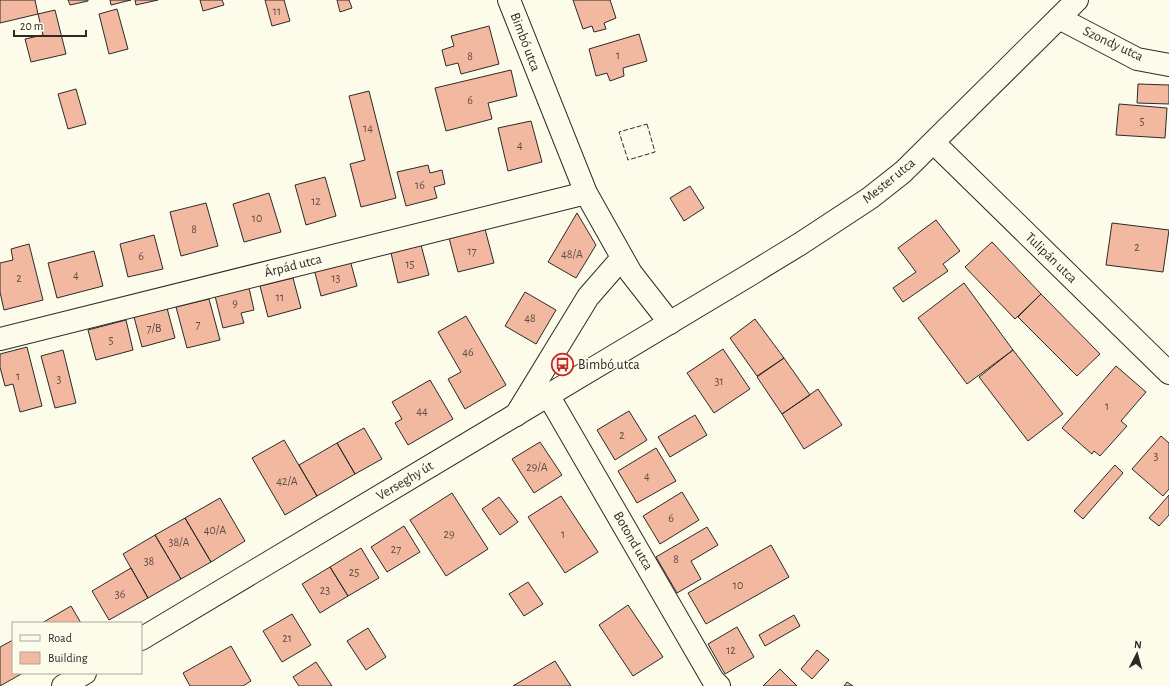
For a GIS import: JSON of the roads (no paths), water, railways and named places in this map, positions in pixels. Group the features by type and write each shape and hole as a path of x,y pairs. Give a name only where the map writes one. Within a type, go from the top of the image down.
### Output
{"street":[{"name":"Bimbó utca","path":"509,0 586,193 631,273 670,323"},
{"name":"Mester utca","path":"670,323 800,244 870,198 903,172 1077,0"},
{"name":"Szondy utca","path":"1059,18 1137,59 1169,65"},
{"name":"Tulipán utca","path":"934,143 1169,373"},
{"name":"Árpád utca","path":"0,339 586,193"},
{"path":"516,415 588,297 622,258"},
{"name":"Verseghy út","path":"142,638 670,323"},
{"name":"Botond utca","path":"548,395 713,680 719,686"},
{"path":"63,686 83,674"}],"place":[{"name":"Bimbó utca","path":"562,365"}]}
